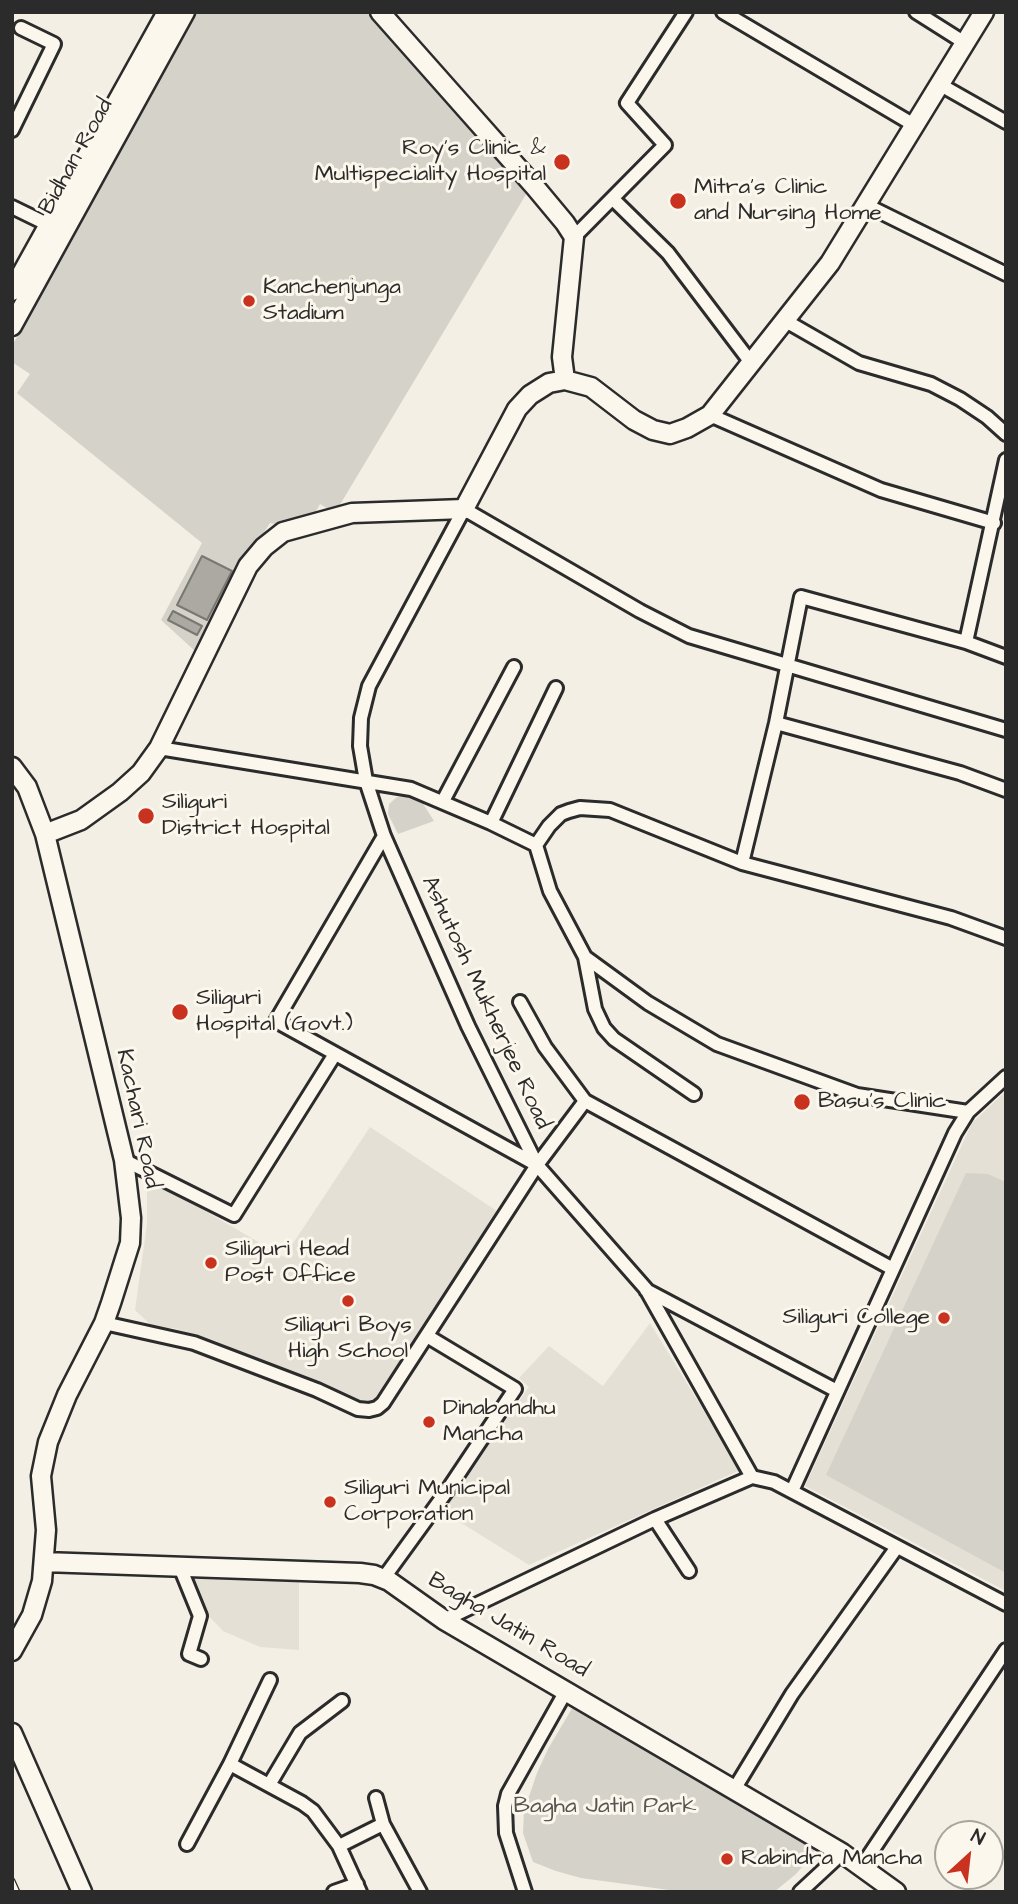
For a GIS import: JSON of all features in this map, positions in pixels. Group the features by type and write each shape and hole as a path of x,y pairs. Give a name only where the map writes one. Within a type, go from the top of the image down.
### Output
{"street":[{"name":"Bidhan Road","path":"143,71 167,12"},
{"name":"Bidhan Road","path":"12,326 56,229 143,71 185,12"},
{"path":"380,12 542,195 574,237"},
{"path":"565,380 562,357 574,237 666,145 626,103 686,12"},
{"path":"723,12 914,125"},
{"path":"916,12 965,43"},
{"path":"464,509 517,410 530,395 549,383 565,380 591,387 634,420 653,430 670,434 710,415 830,263 984,12"},
{"path":"12,130 54,44 21,28"},
{"path":"939,84 1006,122"},
{"path":"612,199 668,253 752,364"},
{"path":"866,205 1006,274"},
{"path":"12,207 56,229"},
{"name":"Bidhan Road","path":"12,291 56,229"},
{"path":"784,320 859,363 931,384 960,399 1006,434"},
{"path":"710,415 881,490 994,523"},
{"path":"966,642 1006,460"},
{"path":"45,834 81,820 141,773 159,748 248,566 264,547 283,532 352,513 464,509 640,611 689,636 1006,730"},
{"name":"Ashutosh Mukherjee Road","path":"464,509 369,686 361,718 360,746 366,780 384,836 468,1026 537,1164 646,1289 751,1477"},
{"path":"742,863 776,723 801,597 966,642 1006,657"},
{"path":"443,801 514,667"},
{"path":"491,823 556,688"},
{"path":"776,723 960,774 1006,790"},
{"path":"159,748 411,789 537,845"},
{"name":"Kachari Road","path":"12,767 27,788 45,834 124,1160 131,1218 130,1243 104,1324 61,1408 45,1452 41,1476 46,1530 44,1562 36,1605 12,1651"},
{"path":"694,1094 614,1039 604,1028 595,1009 585,957 550,891 537,845 549,826 561,814 580,808 594,808 626,815 742,863 951,918 1006,938"},
{"path":"384,836 276,1021 537,1164"},
{"path":"585,957 648,1003 718,1044 858,1095 968,1112"},
{"path":"520,1002 545,1047 585,1101 893,1269"},
{"path":"124,1160 234,1215 335,1054"},
{"path":"792,1491 955,1133 968,1112 1006,1077"},
{"path":"104,1324 194,1343 317,1390 358,1409 369,1410 383,1403 537,1164 585,1101"},
{"path":"646,1289 837,1391"},
{"path":"383,1579 449,1489 515,1389 427,1336"},
{"path":"444,1620 655,1519 751,1477 774,1482 1006,1604"},
{"path":"655,1519 689,1571"},
{"path":"735,1788 792,1694 897,1547"},
{"name":"Bagha Jatin Road","path":"44,1562 360,1573 383,1579 444,1620 842,1853 896,1892"},
{"path":"180,1567 200,1616 190,1654 201,1659"},
{"path":"862,1866 1006,1650"},
{"path":"187,1844 230,1764 270,1680"},
{"path":"525,1892 506,1833 505,1806 508,1794 566,1691"},
{"path":"269,1785 300,1733 342,1701"},
{"path":"12,1733 82,1892"},
{"path":"230,1764 313,1811 338,1846 358,1888 334,1892"},
{"path":"376,1798 383,1824 419,1892"},
{"path":"338,1846 383,1824"},
{"path":"800,1892 842,1853"}],"shaded area":[{"path":"202,556 232,571 207,620 177,605"},
{"path":"173,611 202,626 197,635 168,620"},
{"name":"Siliguri College","path":"1006,1091 1006,1591 805,1486 972,1123"},
{"name":"Siliguri Boys High School","path":"370,1127 500,1213 373,1401 367,1403 208,1338 173,1328 156,1330 135,1310 147,1224 147,1177 284,1257"},
{"path":"650,1323 740,1470 529,1565 442,1511 529,1387 519,1378 549,1346 603,1386"},
{"path":"190,1576 299,1580 299,1650 260,1647 223,1631 202,1609"}],"green space":[{"name":"Kanchenjunga Stadium","path":"196,12 371,12 528,191 335,513 320,504 313,516 281,525 270,523 229,586 195,651 161,620 202,543 17,393 30,374 12,362 12,346"},
{"path":"409,796 422,802 434,821 398,834 388,814 389,804 397,797"},
{"name":"Siliguri College","path":"966,1173 988,1174 1006,1182 1006,1573 826,1475"},
{"name":"Bagha Jatin Park","path":"574,1705 807,1843 814,1850 813,1854 796,1874 774,1892 684,1892 581,1878 533,1862 523,1833 524,1811 548,1749"}],"railway":[{"path":"12,1881 17,1892"}],"place":[{"name":"Roy's Clinic & Multispeciality Hospital","path":"562,162"},
{"name":"Mitra's Clinic and Nursing Home","path":"678,201"},
{"name":"Kanchenjunga Stadium","path":"249,301"},
{"name":"Siliguri District Hospital","path":"146,816"},
{"name":"Siliguri Hospital (Govt.)","path":"180,1012"},
{"name":"Basu's Clinic","path":"802,1102"},
{"name":"Siliguri Head Post Office","path":"211,1263"},
{"name":"Siliguri Boys High School","path":"348,1301"},
{"name":"Siliguri College","path":"944,1318"},
{"name":"Dinabandhu Mancha","path":"429,1422"},
{"name":"Siliguri Municipal Corporation","path":"330,1502"},
{"name":"Rabindra Mancha","path":"727,1859"}]}
